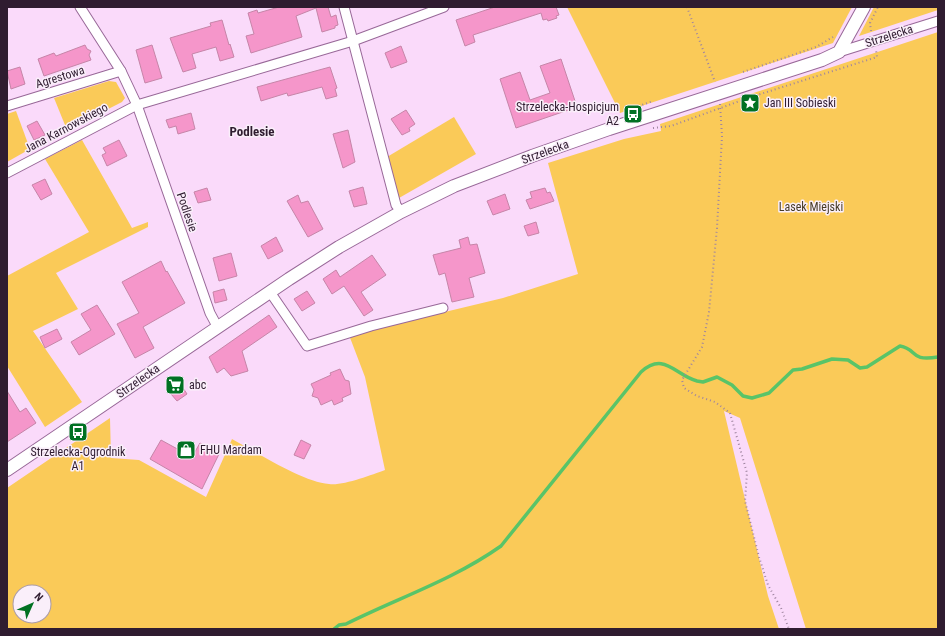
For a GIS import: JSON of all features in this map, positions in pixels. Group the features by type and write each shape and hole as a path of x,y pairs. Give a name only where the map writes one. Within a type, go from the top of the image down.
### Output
{"street":[{"name":"Podlesie","path":"80,7 121,71 137,105 210,313 217,326"},
{"path":"344,7 396,205 401,212"},
{"path":"137,105 353,41 444,7"},
{"name":"Strzelecka","path":"839,52 864,7"},
{"name":"Strzelecka","path":"7,470 217,326 339,247 401,212 454,186 717,88 822,60 839,52 938,21"},
{"name":"Agrestowa","path":"7,106 121,71"},
{"name":"Jana Karnowskiego","path":"7,172 137,105"},
{"path":"270,292 307,346 370,326 442,308"}],"path":[{"path":"687,7 717,88 721,109 722,136 717,228 708,312 702,347 682,380 684,388 697,396 715,402 730,413 747,473 745,501 760,556 768,585 782,608 789,629"},
{"path":"872,36 870,23 878,7"},
{"path":"742,72 816,47 836,36"},
{"path":"647,126 652,128 672,126 748,98 877,57 876,49"},
{"path":"717,88 722,80"},
{"path":"708,84 717,88"},
{"path":"630,113 632,108 657,100"}],"green space":[{"path":"567,7 852,7 833,43 620,113"},
{"path":"874,7 938,7 938,10 859,36"},
{"name":"Lasek Miejski","path":"938,32 938,629 806,629 740,418 724,411 768,596 779,629 7,629 7,488 110,418 111,458 139,460 206,497 232,439 280,466 318,482 329,484 342,483 357,480 385,470 365,377 349,335 503,298 578,274 548,163 624,139 661,131 660,124"},
{"path":"109,81 116,82 125,98 122,102 67,130 54,98"},
{"path":"16,111 30,149 7,162 7,114"},
{"path":"454,117 476,154 399,198 387,157"},
{"path":"82,140 132,228 148,222 148,227 56,273 78,309 33,331 82,402 45,427 7,366 7,276 89,232 45,159"}],"building":[{"path":"279,7 328,7 331,17 336,15 338,25 335,26 335,28 322,32 316,8 296,16 302,37 251,53 246,36 254,34 248,13 257,10 258,13"},
{"path":"495,7 556,7 559,15 556,16 557,18 548,21 547,19 543,20 541,13 473,35 475,42 465,46 456,20"},
{"path":"222,20 234,57 220,61 216,47 192,54 196,68 183,72 170,38 211,26 210,23"},
{"path":"85,45 87,49 91,51 89,55 91,60 44,76 38,59 54,53 56,56"},
{"path":"152,45 162,78 145,83 136,50"},
{"path":"401,46 407,62 391,68 385,53"},
{"path":"561,59 577,107 516,128 500,79 520,72 530,100 550,93 540,66"},
{"path":"20,67 25,84 11,89 7,71"},
{"path":"330,67 337,88 335,89 337,96 326,99 322,87 288,96 287,93 261,101 257,87"},
{"path":"406,110 415,124 409,128 410,131 402,135 391,119"},
{"path":"191,113 195,129 178,134 176,126 169,128 166,120"},
{"path":"37,121 45,135 34,140 27,126"},
{"path":"348,130 355,162 343,168 333,134"},
{"path":"119,140 127,156 107,166 102,155 106,153 103,148"},
{"path":"45,179 52,194 41,200 32,185"},
{"path":"363,187 367,204 354,207 349,191"},
{"path":"207,188 211,200 198,203 194,192"},
{"path":"545,188 547,193 550,192 554,201 530,209 526,200 532,198 530,192"},
{"path":"505,194 510,209 493,215 487,201"},
{"path":"298,195 301,203 308,201 323,229 308,237 287,201"},
{"path":"536,222 539,233 528,236 524,226"},
{"path":"276,237 283,251 268,259 261,246"},
{"path":"468,237 470,245 477,244 485,273 469,278 474,297 452,302 445,273 439,275 433,255 461,248 459,240"},
{"path":"231,253 237,276 219,281 213,258"},
{"path":"372,255 386,275 361,292 373,310 364,316 344,286 332,294 323,279 336,270 340,277"},
{"path":"161,261 185,303 143,327 154,348 135,358 117,324 139,313 122,282"},
{"path":"224,289 227,300 215,303 213,292"},
{"path":"307,291 315,303 302,311 294,299"},
{"path":"97,305 115,334 79,355 71,342 91,330 81,314"},
{"path":"269,315 277,327 242,351 248,371 231,376 224,368 217,373 209,357"},
{"path":"57,329 62,339 45,348 40,337"},
{"path":"340,369 345,380 349,381 351,394 342,398 343,401 334,405 332,400 321,405 318,398 312,396 314,390 311,384"},
{"path":"176,377 187,394 177,401 171,394 172,392 167,384"},
{"path":"7,391 20,412 26,408 36,423 7,442"},
{"path":"161,440 192,457 200,443 219,454 202,489 150,459"},
{"path":"301,440 311,445 304,459 294,455"}],"waterway":[{"path":"334,629 339,625 346,624 445,579 483,558 501,546 641,372 649,366 663,364 689,378 703,382 717,377 732,385 743,396 752,398 769,393 793,370 802,369 832,359 848,360 860,368 867,367 900,346 906,348 918,357 938,357"}],"place":[{"name":"Jan III Sobieski","path":"750,103"},
{"name":"Strzelecka-Hospicjum A2","path":"633,114"},
{"name":"abc","path":"175,385"},
{"name":"Strzelecka-Ogrodnik A1","path":"78,432"},
{"name":"FHU Mardam","path":"186,450"}],"district":[{"name":"Podlesie","path":"252,131"}]}
